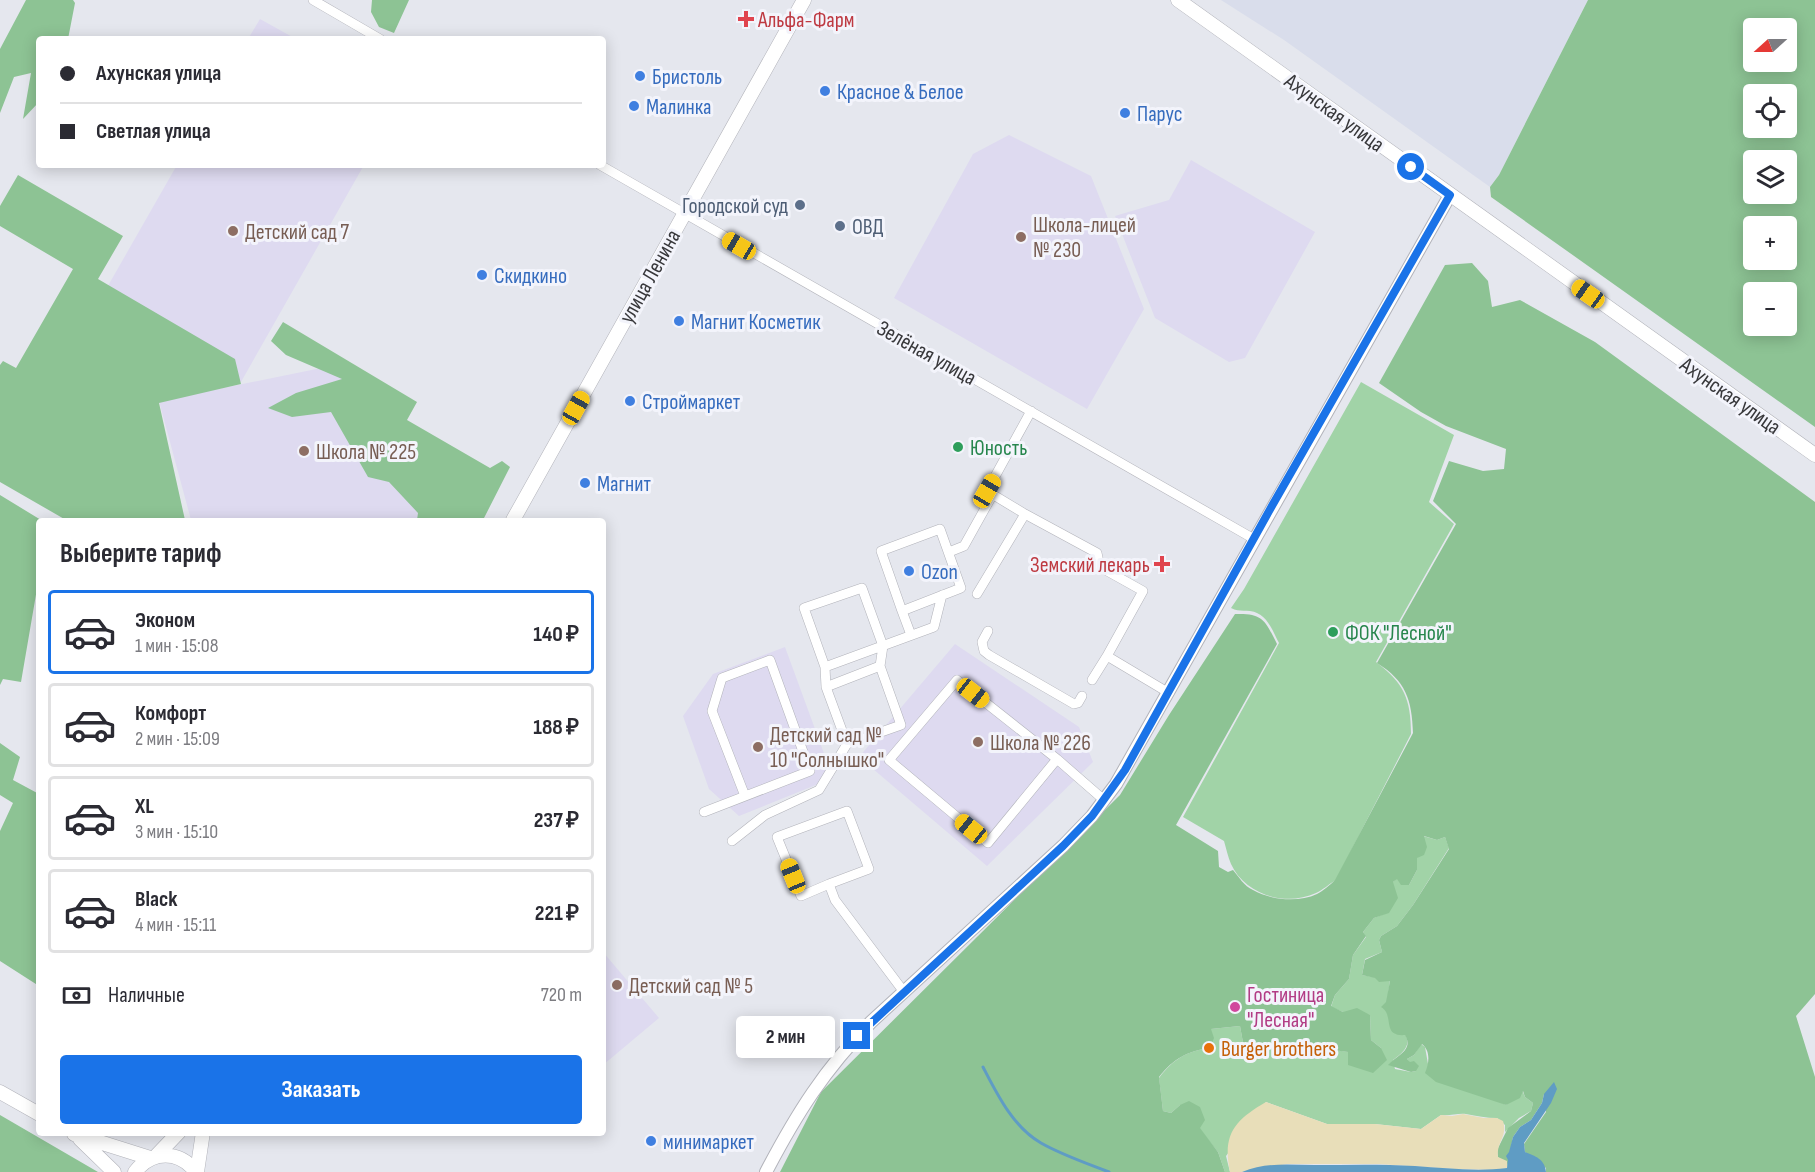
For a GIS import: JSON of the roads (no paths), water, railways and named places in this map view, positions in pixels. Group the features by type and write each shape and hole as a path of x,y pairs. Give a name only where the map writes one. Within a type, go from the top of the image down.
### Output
{"main road":[{"name":"улица Ленина","path":"514,518 804,0"},
{"name":"Ахунская улица","path":"1178,0 1815,455"},
{"path":"0,1092 36,1112"},
{"path":"77,1136 114,1172"},
{"path":"83,1136 154,1157 169,1155 180,1158 197,1172"},
{"path":"135,1172 141,1164 154,1157 175,1136"},
{"path":"197,1172 202,1136"}],"street":[{"path":"313,0 375,36"},
{"name":"Зелёная улица","path":"605,168 1254,539"},
{"path":"766,1172 817,1083 843,1051 871,1022 1063,846 1104,800 1125,770 1450,195"},
{"path":"1031,411 987,491 1097,553 1100,567 1143,591 1092,680"},
{"path":"949,552 964,546 993,494"},
{"path":"977,594 1025,514"},
{"path":"902,611 961,588 940,529 881,551 902,611 911,635"},
{"path":"732,841 765,814 819,790 848,744 901,725 880,666 883,646 862,588 804,608 825,668 826,687 848,744"},
{"path":"825,668 934,627 942,595"},
{"path":"988,631 982,642 984,651 988,655 1074,704 1078,703 1082,696"},
{"path":"1107,656 1169,693"},
{"path":"704,812 810,771 770,660 722,678 712,711 745,796"},
{"path":"826,687 880,666"},
{"path":"1057,759 988,843 889,760 957,680 1057,759 1104,800"},
{"path":"847,811 869,869 829,884 801,896 777,837 847,811"},
{"path":"829,884 835,900 904,992"}],"water":[{"path":"1554,1082 1557,1089 1551,1103 1524,1143 1525,1152 1542,1161 1546,1172 1242,1172 1269,1165 1390,1165 1473,1170 1507,1168 1506,1156 1513,1137 1520,1127 1531,1120 1542,1103 1544,1094"}],"waterway":[{"path":"983,1067 1007,1109 1031,1136 1074,1159 1109,1172"}],"place":[{"name":"Альфа-Фарм","path":"746,19"},
{"name":"Бристоль","path":"640,76"},
{"name":"Красное & Белое","path":"825,91"},
{"name":"Малинка","path":"634,106"},
{"name":"Парус","path":"1125,113"},
{"name":"Городской суд","path":"800,205"},
{"name":"ОВД","path":"840,226"},
{"name":"Детский сад 7","path":"233,231"},
{"name":"Школа-лицей № 230","path":"1021,237"},
{"name":"Скидкино","path":"482,275"},
{"name":"Магнит Косметик","path":"679,321"},
{"name":"Строймаркет","path":"630,401"},
{"name":"Юность","path":"958,447"},
{"name":"Школа № 225","path":"304,451"},
{"name":"Магнит","path":"585,483"},
{"name":"Земский лекарь","path":"1162,564"},
{"name":"Ozon","path":"909,571"},
{"name":"ФОК \"Лесной\"","path":"1333,632"},
{"name":"Школа № 226","path":"978,742"},
{"name":"Детский сад № 10 \"Солнышко\"","path":"758,747"},
{"name":"Детский сад № 5","path":"617,985"},
{"name":"Гостиница \"Лесная\"","path":"1235,1007"},
{"name":"Burger brothers","path":"1209,1048"},
{"name":"минимаркет","path":"651,1141"}]}
